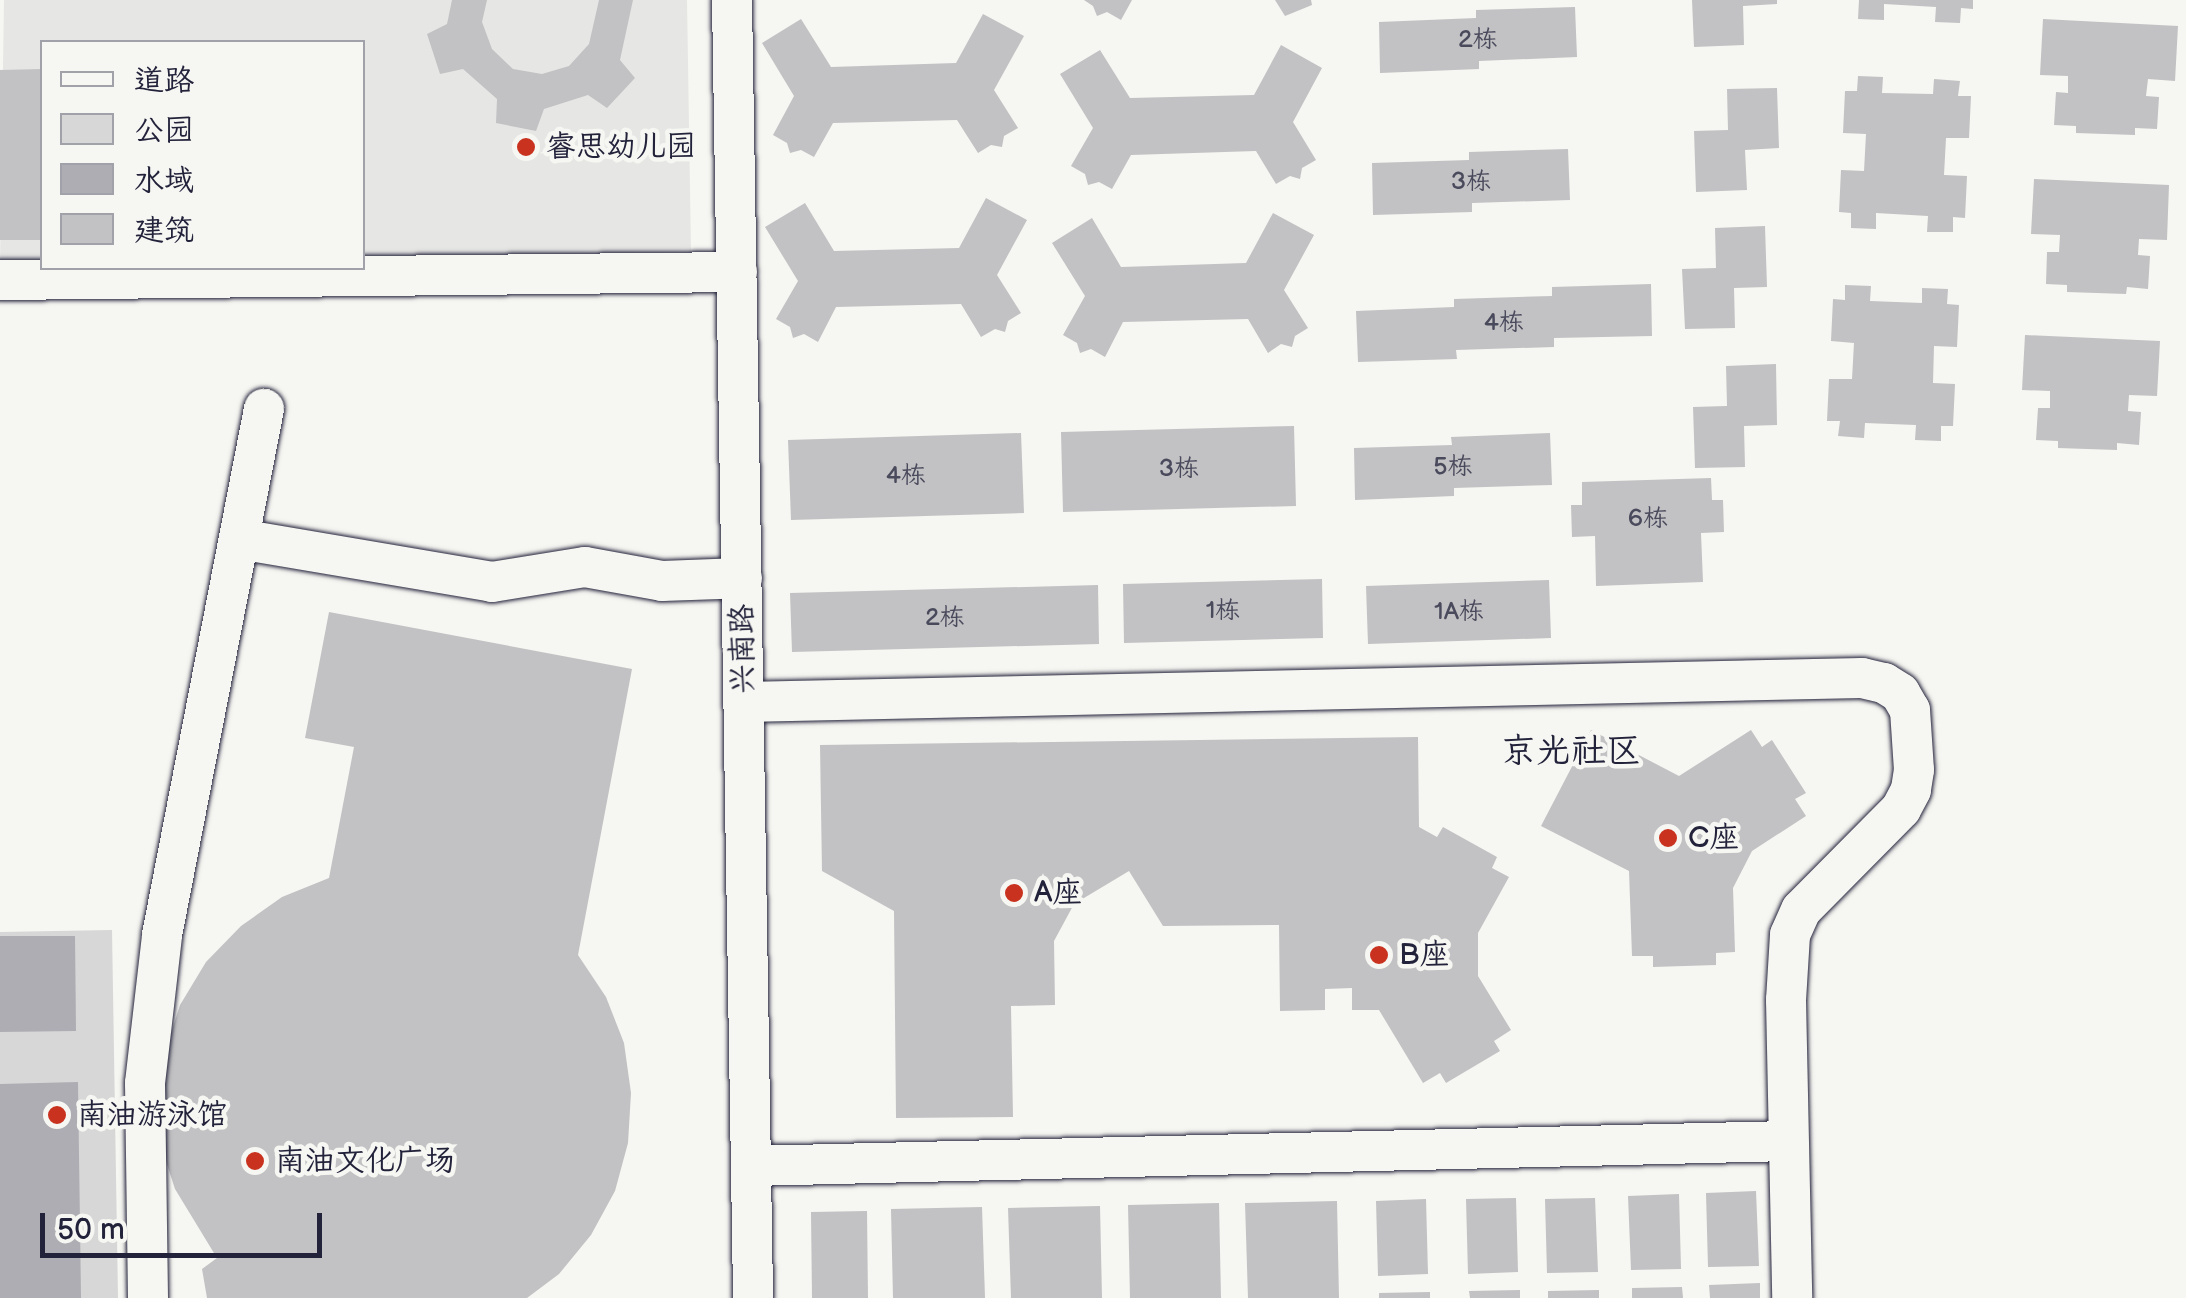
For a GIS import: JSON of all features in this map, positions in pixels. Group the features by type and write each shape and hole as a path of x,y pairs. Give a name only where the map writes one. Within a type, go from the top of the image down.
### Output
{"street":[{"name":"兴南路","path":"732,0 753,1298"},
{"path":"0,280 737,272"},
{"path":"148,1298 145,1083 162,935 264,409"},
{"path":"239,539 492,582 585,568 662,580 742,578"},
{"path":"744,702 1843,678 1884,683 1900,693 1910,710 1914,770 1911,790 1901,808 1801,910 1790,935 1788,1141 1792,1298"},
{"path":"751,1166 1788,1141"}],"shaded area":[{"name":"睿思幼儿园","path":"4,0 687,0 691,252 365,258 365,40 40,40 40,263 0,264"}],"green space":[{"name":"南油游泳馆","path":"112,930 118,1298 0,1298 0,932"}],"water":[{"path":"0,936 75,936 76,1031 0,1032"},
{"path":"78,1082 81,1298 0,1298 0,1084"}],"building":[{"path":"452,0 487,0 482,22 492,49 513,69 542,74 569,66 589,44 599,0 633,0 620,60 635,78 607,108 588,95 544,109 536,131 496,123 497,99 463,69 440,74 427,34 447,24"},
{"path":"1084,0 1132,0 1121,20 1107,12 1097,16 1093,6"},
{"path":"1275,0 1311,0 1312,5 1285,16"},
{"path":"1692,0 1777,0 1777,4 1743,6 1744,45 1694,47"},
{"path":"1859,0 1973,0 1973,9 1961,8 1960,23 1935,22 1936,7 1884,4 1884,20 1858,19"},
{"path":"1575,7 1577,57 1479,61 1479,69 1380,73 1379,22 1476,18 1476,10"},
{"path":"983,14 1024,36 994,90 1018,128 1004,136 1002,147 991,145 978,153 957,120 833,123 814,157 801,150 790,153 787,143 773,135 794,96 762,43 801,19 831,67 956,63"},
{"path":"2043,19 2178,26 2175,81 2148,79 2146,96 2159,97 2157,129 2135,128 2135,135 2076,133 2076,126 2054,125 2056,92 2068,93 2068,76 2040,75"},
{"path":"1281,45 1322,68 1293,122 1316,160 1302,168 1300,179 1290,176 1276,184 1256,151 1131,155 1112,189 1099,182 1088,185 1085,174 1071,166 1093,128 1060,74 1100,50 1130,98 1254,95"},
{"path":"40,69 40,240 0,240 0,70"},
{"path":"1858,76 1883,77 1882,93 1933,94 1934,79 1960,81 1958,96 1971,96 1969,138 1946,138 1944,175 1967,176 1965,218 1953,217 1953,232 1927,232 1928,216 1876,213 1876,229 1851,228 1851,213 1839,212 1841,170 1864,171 1866,134 1843,133 1845,91 1857,91"},
{"path":"1777,88 1779,148 1745,150 1747,190 1696,192 1694,131 1728,130 1727,89"},
{"path":"1568,149 1570,200 1472,203 1472,212 1373,215 1372,163 1469,160 1469,152"},
{"path":"2034,179 2169,185 2167,240 2139,239 2138,255 2150,256 2148,289 2127,287 2126,294 2067,292 2067,285 2046,284 2047,252 2059,252 2060,235 2031,234"},
{"path":"986,198 1027,220 997,275 1021,313 1008,321 1005,332 995,329 981,337 961,304 836,307 818,342 804,334 793,338 790,327 776,319 798,281 765,227 805,203 834,251 959,248"},
{"path":"1273,213 1314,235 1284,290 1308,328 1295,336 1292,347 1281,344 1268,353 1248,319 1123,322 1105,357 1091,349 1080,353 1077,343 1063,335 1085,296 1052,243 1092,218 1121,267 1246,263"},
{"path":"1765,226 1767,287 1734,288 1735,328 1685,329 1682,269 1716,268 1715,228"},
{"path":"1651,284 1652,336 1554,338 1554,347 1456,350 1457,359 1358,362 1356,311 1454,307 1454,299 1552,296 1552,287"},
{"path":"1845,285 1871,286 1870,301 1922,303 1922,288 1948,289 1947,304 1959,305 1957,347 1934,346 1933,383 1955,384 1953,426 1941,426 1941,441 1915,440 1916,425 1865,423 1864,438 1838,436 1840,421 1827,421 1829,379 1852,379 1854,343 1831,341 1833,299 1845,300"},
{"path":"2025,335 2160,341 2157,396 2129,395 2128,411 2141,412 2139,445 2117,443 2117,450 2058,448 2058,441 2036,440 2038,408 2050,408 2050,391 2022,390"},
{"path":"1776,364 1777,425 1744,426 1745,467 1695,468 1693,407 1727,406 1726,366"},
{"path":"1294,426 1296,506 1063,512 1061,432"},
{"path":"1021,433 1024,513 791,520 788,440"},
{"path":"1550,433 1552,485 1454,488 1454,496 1355,500 1354,448 1452,445 1451,437"},
{"path":"1711,478 1712,500 1723,500 1724,532 1701,533 1703,582 1596,586 1595,536 1572,537 1571,505 1582,505 1582,482"},
{"path":"1322,579 1323,638 1124,643 1123,584"},
{"path":"1549,580 1551,638 1368,644 1366,586"},
{"path":"1098,585 1099,644 792,652 790,593"},
{"path":"329,612 632,669 578,955 606,997 624,1043 631,1093 628,1143 615,1191 591,1235 559,1274 527,1298 207,1298 202,1269 217,1258 175,1189 163,1152 165,1052 180,1005 206,962 241,926 282,897 329,878 354,747 305,738"},
{"name":"C座","path":"1591,730 1679,776 1751,730 1762,747 1772,740 1806,793 1795,799 1806,816 1752,851 1733,888 1735,952 1716,953 1716,965 1653,967 1653,956 1632,956 1629,871 1541,826"},
{"path":"1418,737 1419,827 1437,837 1443,827 1497,857 1492,868 1509,877 1478,933 1478,976 1511,1030 1494,1041 1500,1051 1446,1083 1440,1073 1423,1083 1379,1010 1352,1010 1352,988 1325,989 1325,1010 1280,1011 1279,925 1163,926 1129,871 1074,904 1054,941 1055,1005 1011,1006 1013,1117 896,1118 894,911 822,871 820,745"},
{"path":"1756,1191 1759,1266 1708,1267 1706,1193"},
{"path":"1679,1194 1681,1269 1631,1270 1628,1196"},
{"path":"1516,1198 1518,1272 1468,1274 1466,1199"},
{"path":"1595,1198 1598,1272 1547,1273 1545,1199"},
{"path":"1426,1199 1428,1274 1378,1276 1376,1201"},
{"path":"1337,1201 1339,1298 1248,1298 1245,1203"},
{"path":"1219,1203 1221,1298 1130,1298 1128,1205"},
{"path":"1100,1206 1102,1298 1011,1298 1008,1208"},
{"path":"982,1207 985,1298 893,1298 891,1209"},
{"path":"867,1211 868,1298 812,1298 811,1212"},
{"path":"1760,1283 1760,1298 1710,1298 1709,1285"},
{"path":"1682,1287 1683,1298 1632,1298 1632,1288"},
{"path":"1520,1290 1520,1298 1470,1298 1469,1291"},
{"path":"1599,1290 1599,1298 1548,1298 1548,1291"},
{"path":"1430,1292 1430,1298 1379,1298 1379,1293"}],"place":[{"name":"睿思幼儿园","path":"526,147"},
{"name":"C座","path":"1668,838"},
{"name":"A座","path":"1014,893"},
{"name":"B座","path":"1379,955"},
{"name":"南油游泳馆","path":"57,1115"},
{"name":"南油文化广场","path":"255,1161"}],"district":[{"name":"京光社区","path":"1571,752"}]}
